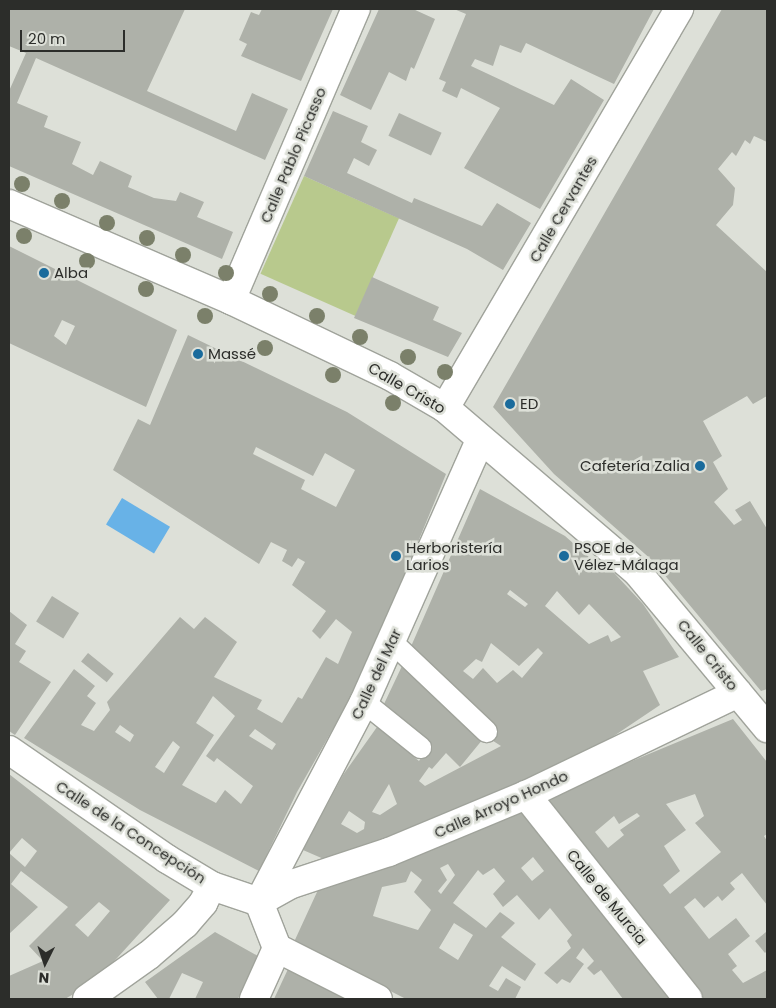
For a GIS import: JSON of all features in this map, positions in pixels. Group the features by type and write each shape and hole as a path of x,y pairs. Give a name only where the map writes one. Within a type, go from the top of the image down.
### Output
{"street":[{"name":"Calle Pablo Picasso","path":"231,300 356,9"},
{"name":"Calle Cervantes","path":"445,408 679,9"},
{"name":"Calle Cristo","path":"9,204 231,300 390,376 445,408 480,440 638,572 738,693 764,719"},
{"name":"Calle del Mar","path":"259,902 364,702 480,440"},
{"name":"Calle Arroyo Hondo","path":"259,902 292,884 389,852 526,795 738,693"},
{"name":"Calle de la Concepción","path":"9,750 132,837 212,886 259,902"},
{"name":"Calle de Murcia","path":"526,795 688,999"},
{"path":"86,999 149,955 184,924 203,903 212,886"},
{"path":"259,902 277,948 378,999"},
{"path":"254,999 277,948"}],"lane":[{"path":"391,641 486,731"},
{"path":"364,702 420,747"}],"green space":[{"path":"304,176 399,218 355,316 260,274"}],"water":[{"path":"122,498 170,527 154,553 106,525"}],"building":[{"path":"9,9 185,9 147,91 236,131 252,93 288,109 265,160 36,58 17,103 48,116 44,127 81,142 72,164 93,175 100,161 132,176 128,187 154,198 176,201 180,192 204,202 197,217 233,232 222,259 9,166 9,91 26,53 9,46"},
{"path":"262,9 333,9 301,81 241,56 247,44 239,40 251,12 259,15"},
{"path":"379,9 413,9 435,19 414,69 411,67 406,81 389,72 371,110 340,95"},
{"path":"454,9 654,9 614,84 526,43 521,53 500,45 493,66 475,59 471,66 554,105 571,79 604,100 540,209 464,168 500,108 461,88 457,98 442,91 446,82 439,79 466,14"},
{"path":"722,9 767,9 767,142 754,136 750,144 745,140 736,156 732,152 718,169 735,188 733,205 716,225 767,272 767,396 753,404 747,396 703,421 722,456 713,462 728,489 714,502 734,525 742,520 735,510 750,501 767,529 767,689 761,691 653,561 554,474 493,407"},
{"path":"333,111 368,126 361,142 377,150 369,166 354,158 347,173 412,203 414,198 482,226 497,203 531,223 503,270 467,249 304,176"},
{"path":"399,113 442,133 431,156 388,136"},
{"path":"9,246 177,330 146,407 9,343","holes":["62,320 75,326 66,345 54,336"]},
{"path":"372,277 439,307 433,320 462,333 448,357 354,318"},
{"path":"188,335 347,412 446,474 362,678 297,792 259,871 140,810 24,738 74,669 95,686 87,696 96,703 81,725 94,731 110,710 107,702 180,617 194,629 205,617 237,642 214,677 262,700 257,709 282,723 298,697 302,699 326,657 338,664 352,632 336,619 320,639 312,631 326,611 292,585 305,562 298,558 292,567 282,561 287,550 271,542 259,564 113,470 138,419 150,425","holes":["256,447 313,476 325,453 355,470 336,507 301,489 305,480 253,454","213,696 235,716 206,756 214,762 217,758 253,786 241,804 225,790 216,803 182,785 214,735 196,723","120,725 134,735 130,742 115,732","255,729 276,744 272,750 249,736","173,741 180,747 164,773 155,767"]},
{"path":"480,489 565,536 599,566 604,562 643,604 679,657 643,671 660,705 590,752 366,852 333,863 303,850 343,775 377,727 419,761 430,744 384,704 402,666 483,739 460,767 446,753 432,769 429,767 419,781 425,786 501,746 487,737 409,651","holes":["490,543 495,546 491,556 485,554","510,590 528,604 525,607 507,594","557,591 579,615 589,604 621,637 611,642 608,635 589,644 545,606","491,643 519,666 538,648 543,653 522,678 513,670 497,683 483,668 473,679 463,671 476,659 482,662","389,784 397,804 380,815 372,812","349,811 365,822 364,829 357,833 341,824"]},
{"path":"52,596 79,613 63,638 36,621"},
{"path":"9,611 27,625 15,644 26,651 19,662 51,682 15,735 9,731"},
{"path":"88,653 114,674 107,682 81,662"},
{"path":"733,719 767,762 767,834 764,836 767,841 767,905 742,873 730,883 735,889 722,901 718,896 704,908 695,898 684,907 709,939 736,918 750,936 728,954 737,966 732,970 743,983 767,970 767,999 698,999 543,798","holes":["695,794 704,816 695,823 721,852 670,894 663,885 680,871 664,846 686,830 666,804","637,813 640,816 620,830 624,835 608,848 595,832 614,816 619,824"]},
{"path":"9,774 170,900 97,980 65,999 9,999 9,976 43,961 29,946 68,907 21,871 11,884 38,907 9,934","holes":["22,838 37,851 25,867 9,853","99,902 110,911 88,937 75,925"]},
{"path":"522,809 678,999 623,999 601,970 594,975 587,968 594,961 583,948 576,958 584,964 570,983 562,979 557,984 544,973 571,948 567,941 572,935 550,908 539,920 517,895 503,907 493,894 505,881 494,868 483,875 478,870 453,903 486,928 500,912 515,923 501,937 536,964 525,981 502,966 489,986 498,991 506,978 521,987 515,999 406,999 294,942 323,879","holes":["533,857 544,871 532,881 521,868","448,864 455,875 441,894 438,891 447,880 440,868","411,871 422,880 414,892 431,910 418,930 373,916 382,887 406,882","454,923 473,935 458,960 439,948"]},
{"path":"215,932 258,956 238,999 195,999 203,982 182,973 169,999 158,999 145,982"},
{"path":"766,932 767,951 765,953 755,941"},
{"path":"288,969 348,999 274,999"}],"place":[{"name":"Alba","path":"44,273"},
{"name":"Massé","path":"198,354"},
{"name":"ED","path":"510,404"},
{"name":"Cafetería Zalia","path":"700,466"},
{"name":"Herboristería Larios","path":"396,556"},
{"name":"PSOE de Vélez-Málaga","path":"564,556"}]}
